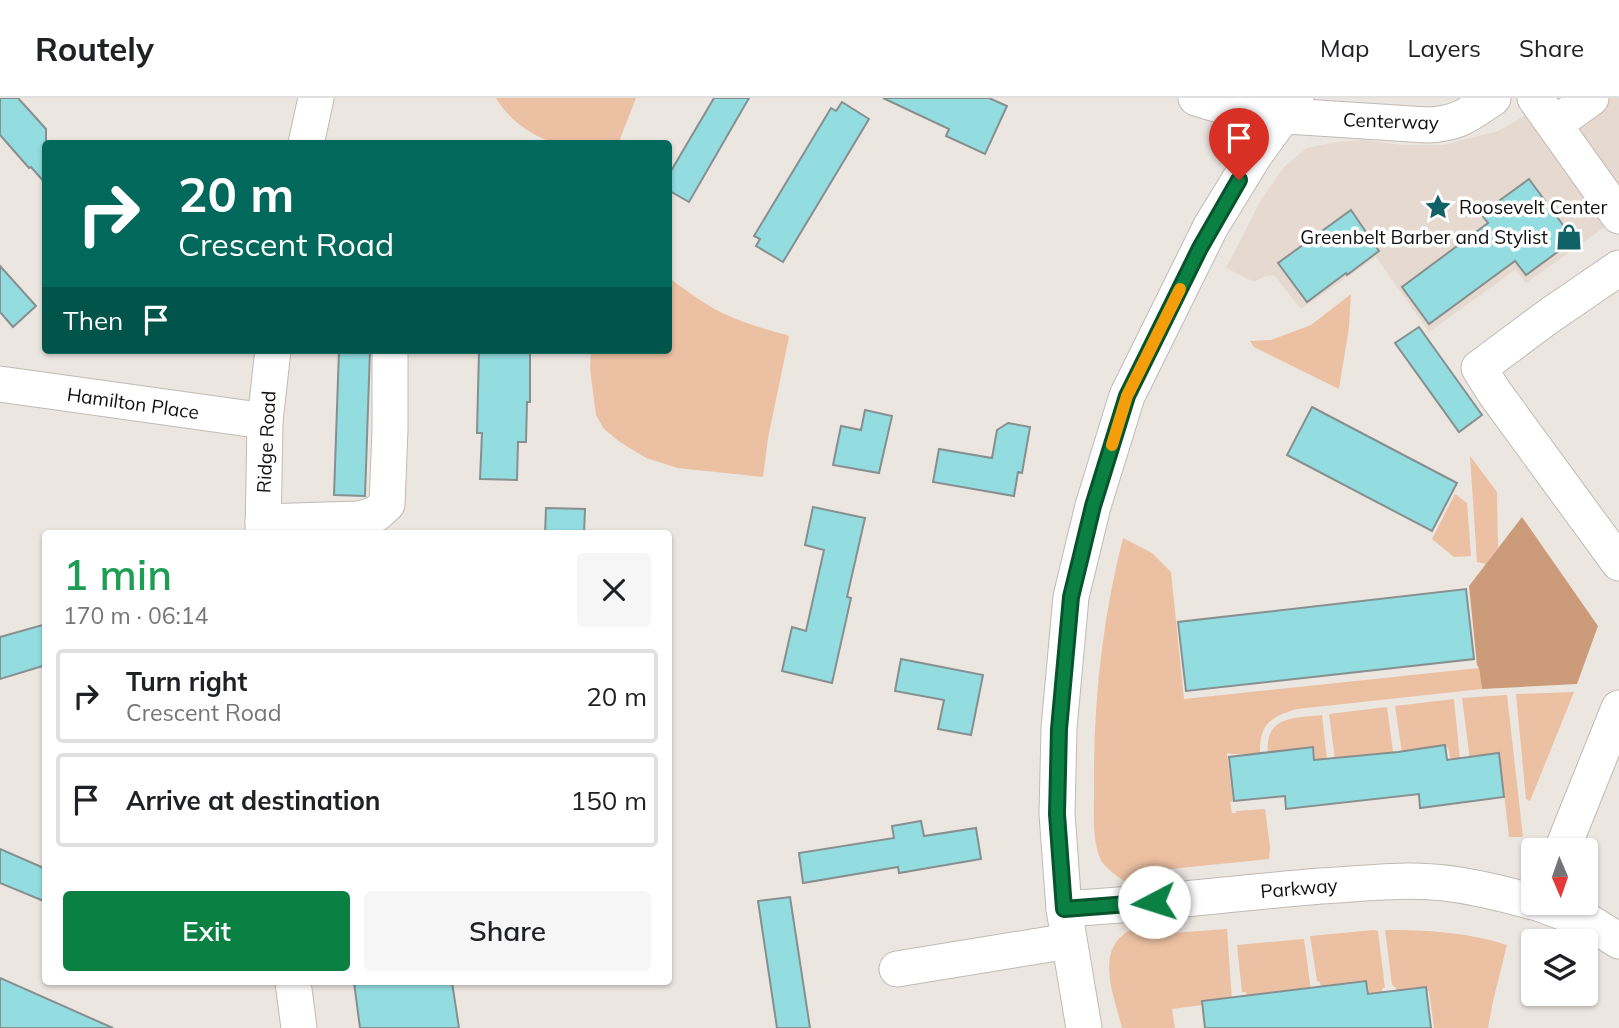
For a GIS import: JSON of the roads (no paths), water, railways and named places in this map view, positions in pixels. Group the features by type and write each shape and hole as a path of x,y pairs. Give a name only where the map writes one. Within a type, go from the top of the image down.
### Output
{"street":[{"path":"307,140 316,98"},
{"name":"Centerway","path":"1196,98 1256,114 1289,106 1427,125 1462,119 1493,98"},
{"path":"1535,98 1619,216"},
{"path":"1084,1028 1066,925 1057,814 1059,729 1071,597 1093,506 1127,396 1211,226 1289,106"},
{"path":"1619,268 1479,369 1619,563"},
{"name":"Ridge Road","path":"263,528 265,421 273,354"},
{"path":"263,528 359,519 376,514 387,504 390,354"},
{"name":"Hamilton Place","path":"0,384 265,421"},
{"path":"1567,838 1619,708"},
{"name":"Parkway","path":"897,969 1066,925 1128,905 1391,881 1434,882 1521,899"},
{"name":"Parkway","path":"1571,915 1589,922 1619,941"},
{"path":"293,985 299,1028"}],"place":[{"name":"Roosevelt Center","path":"1438,207"},
{"name":"Greenbelt Barber and Stylist","path":"1569,237"}]}
